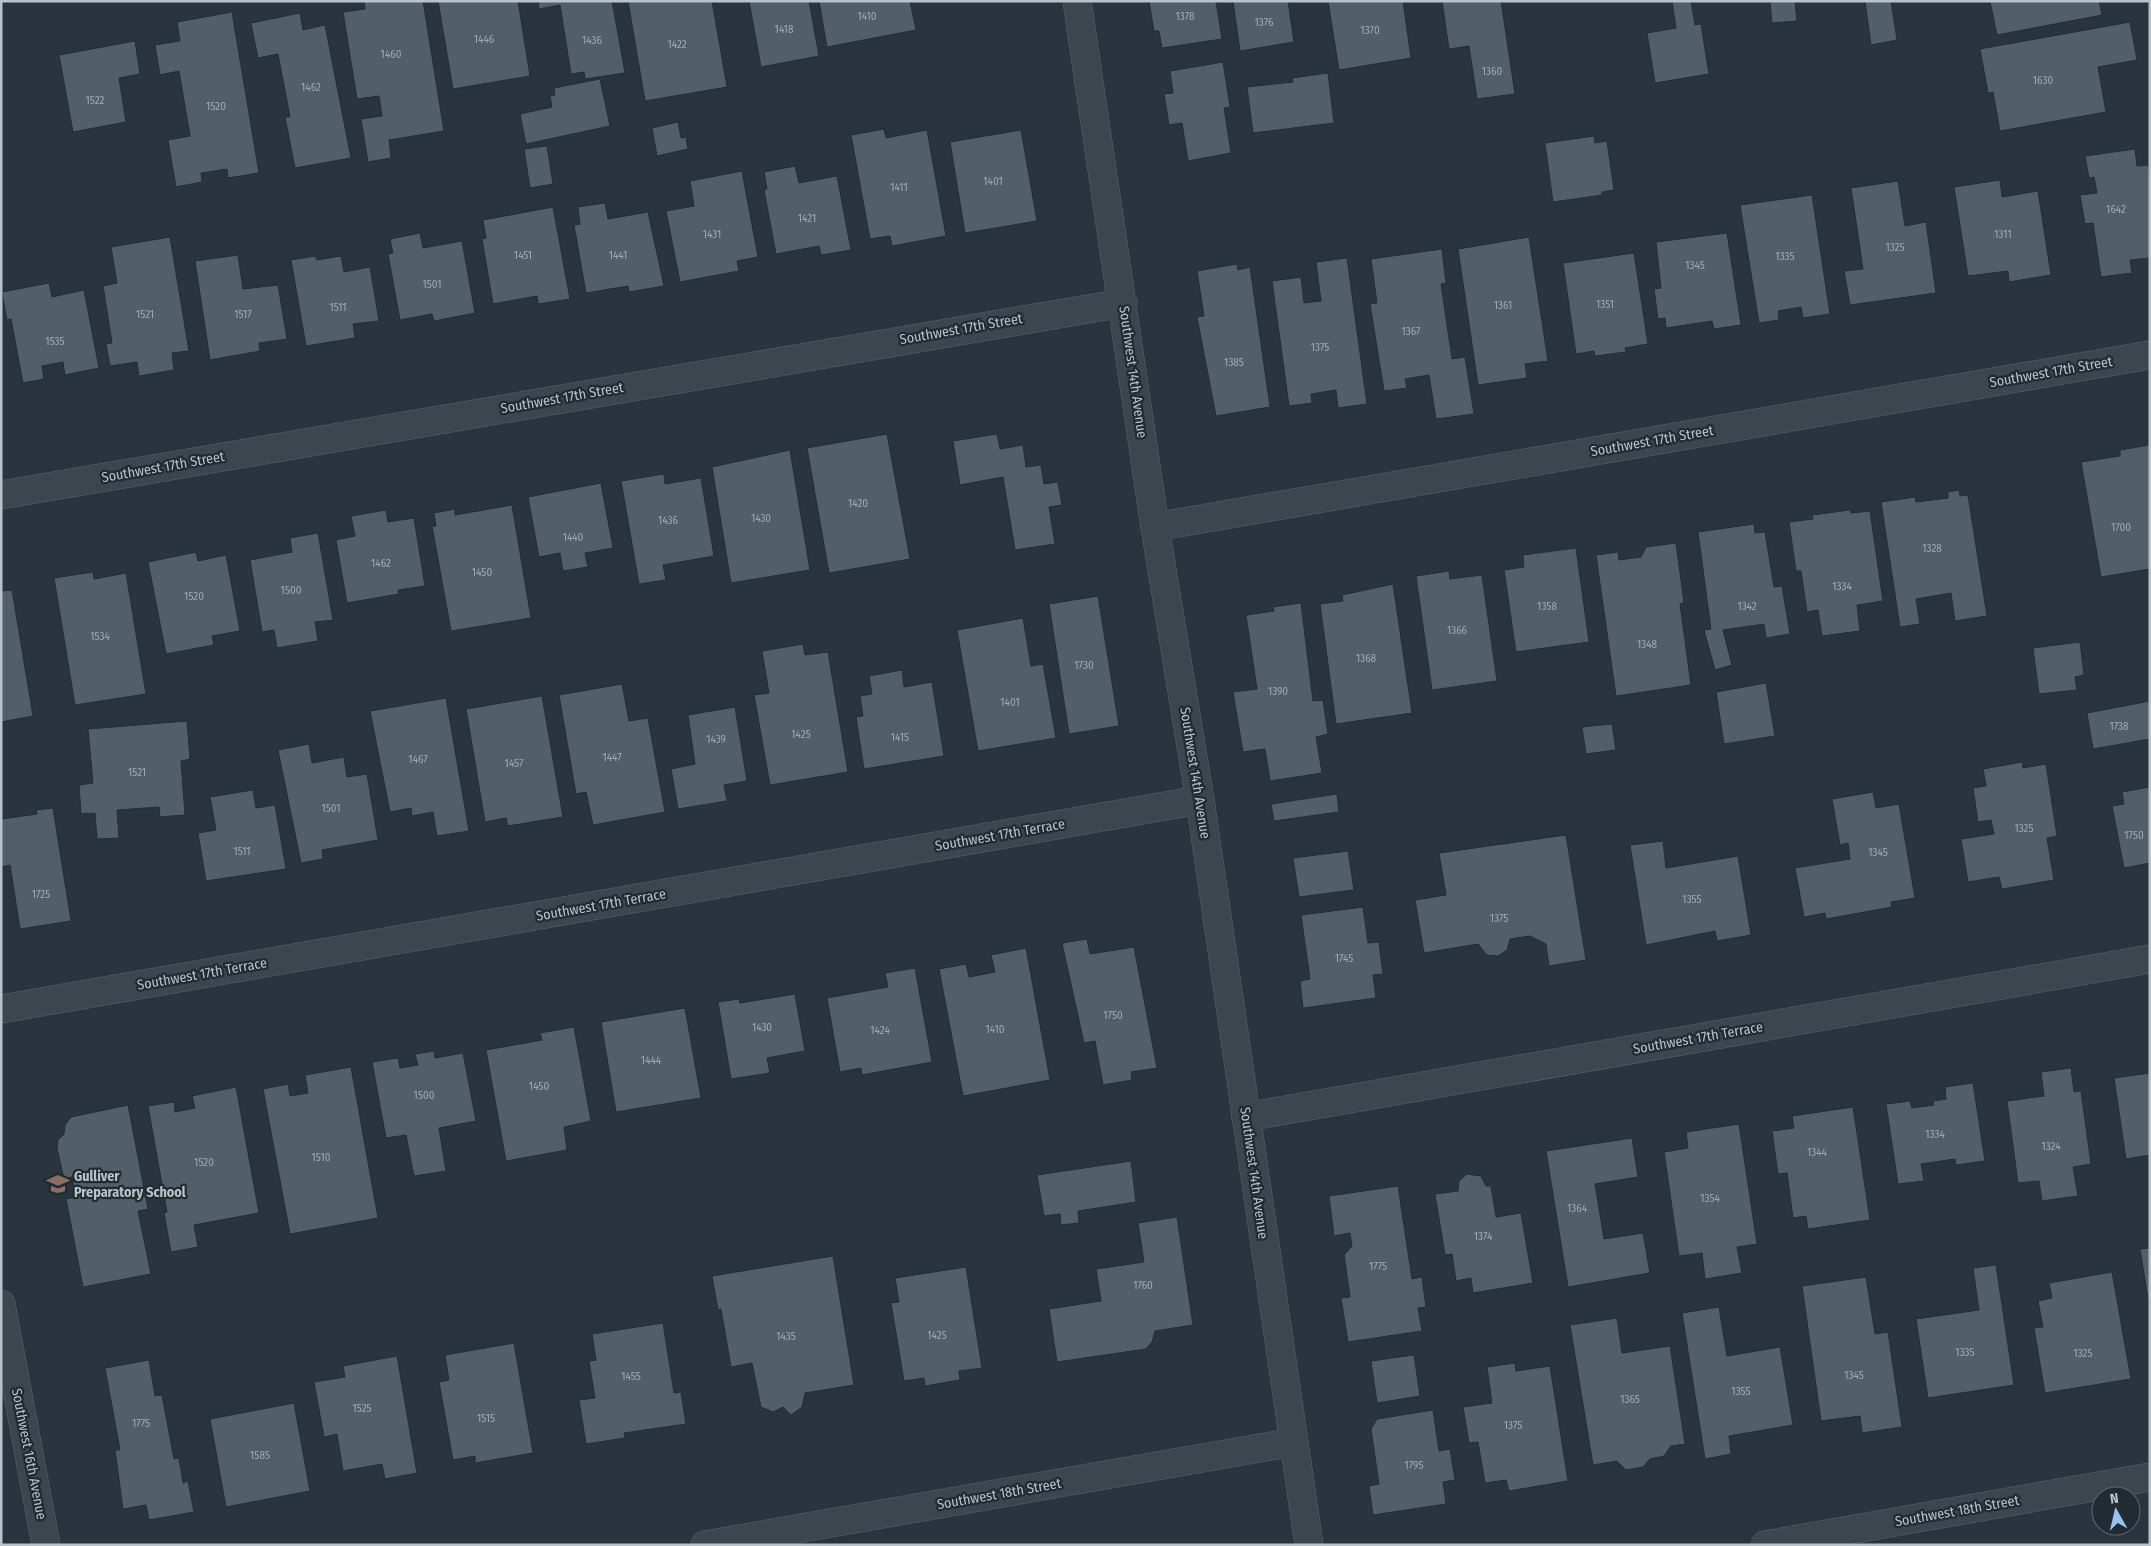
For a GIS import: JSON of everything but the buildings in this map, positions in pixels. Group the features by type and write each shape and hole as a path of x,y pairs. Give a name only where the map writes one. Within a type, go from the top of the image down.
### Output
{"street":[{"name":"Southwest 14th Avenue","path":"1077,1 1155,527 1200,800 1309,1545"},
{"name":"Southwest 17th Street","path":"1,495 1123,303"},
{"name":"Southwest 17th Street","path":"1155,527 2150,355"},
{"name":"Southwest 17th Terrace","path":"1,1009 1200,800"},
{"name":"Southwest 17th Terrace","path":"1246,1117 2150,959"},
{"name":"Southwest 16th Avenue","path":"1,1304 46,1545"},
{"name":"Southwest 18th Street","path":"705,1545 1294,1442"},
{"name":"Southwest 18th Street","path":"1764,1545 2150,1477"}],"place":[{"name":"Gulliver Preparatory School","path":"58,1184"}]}
